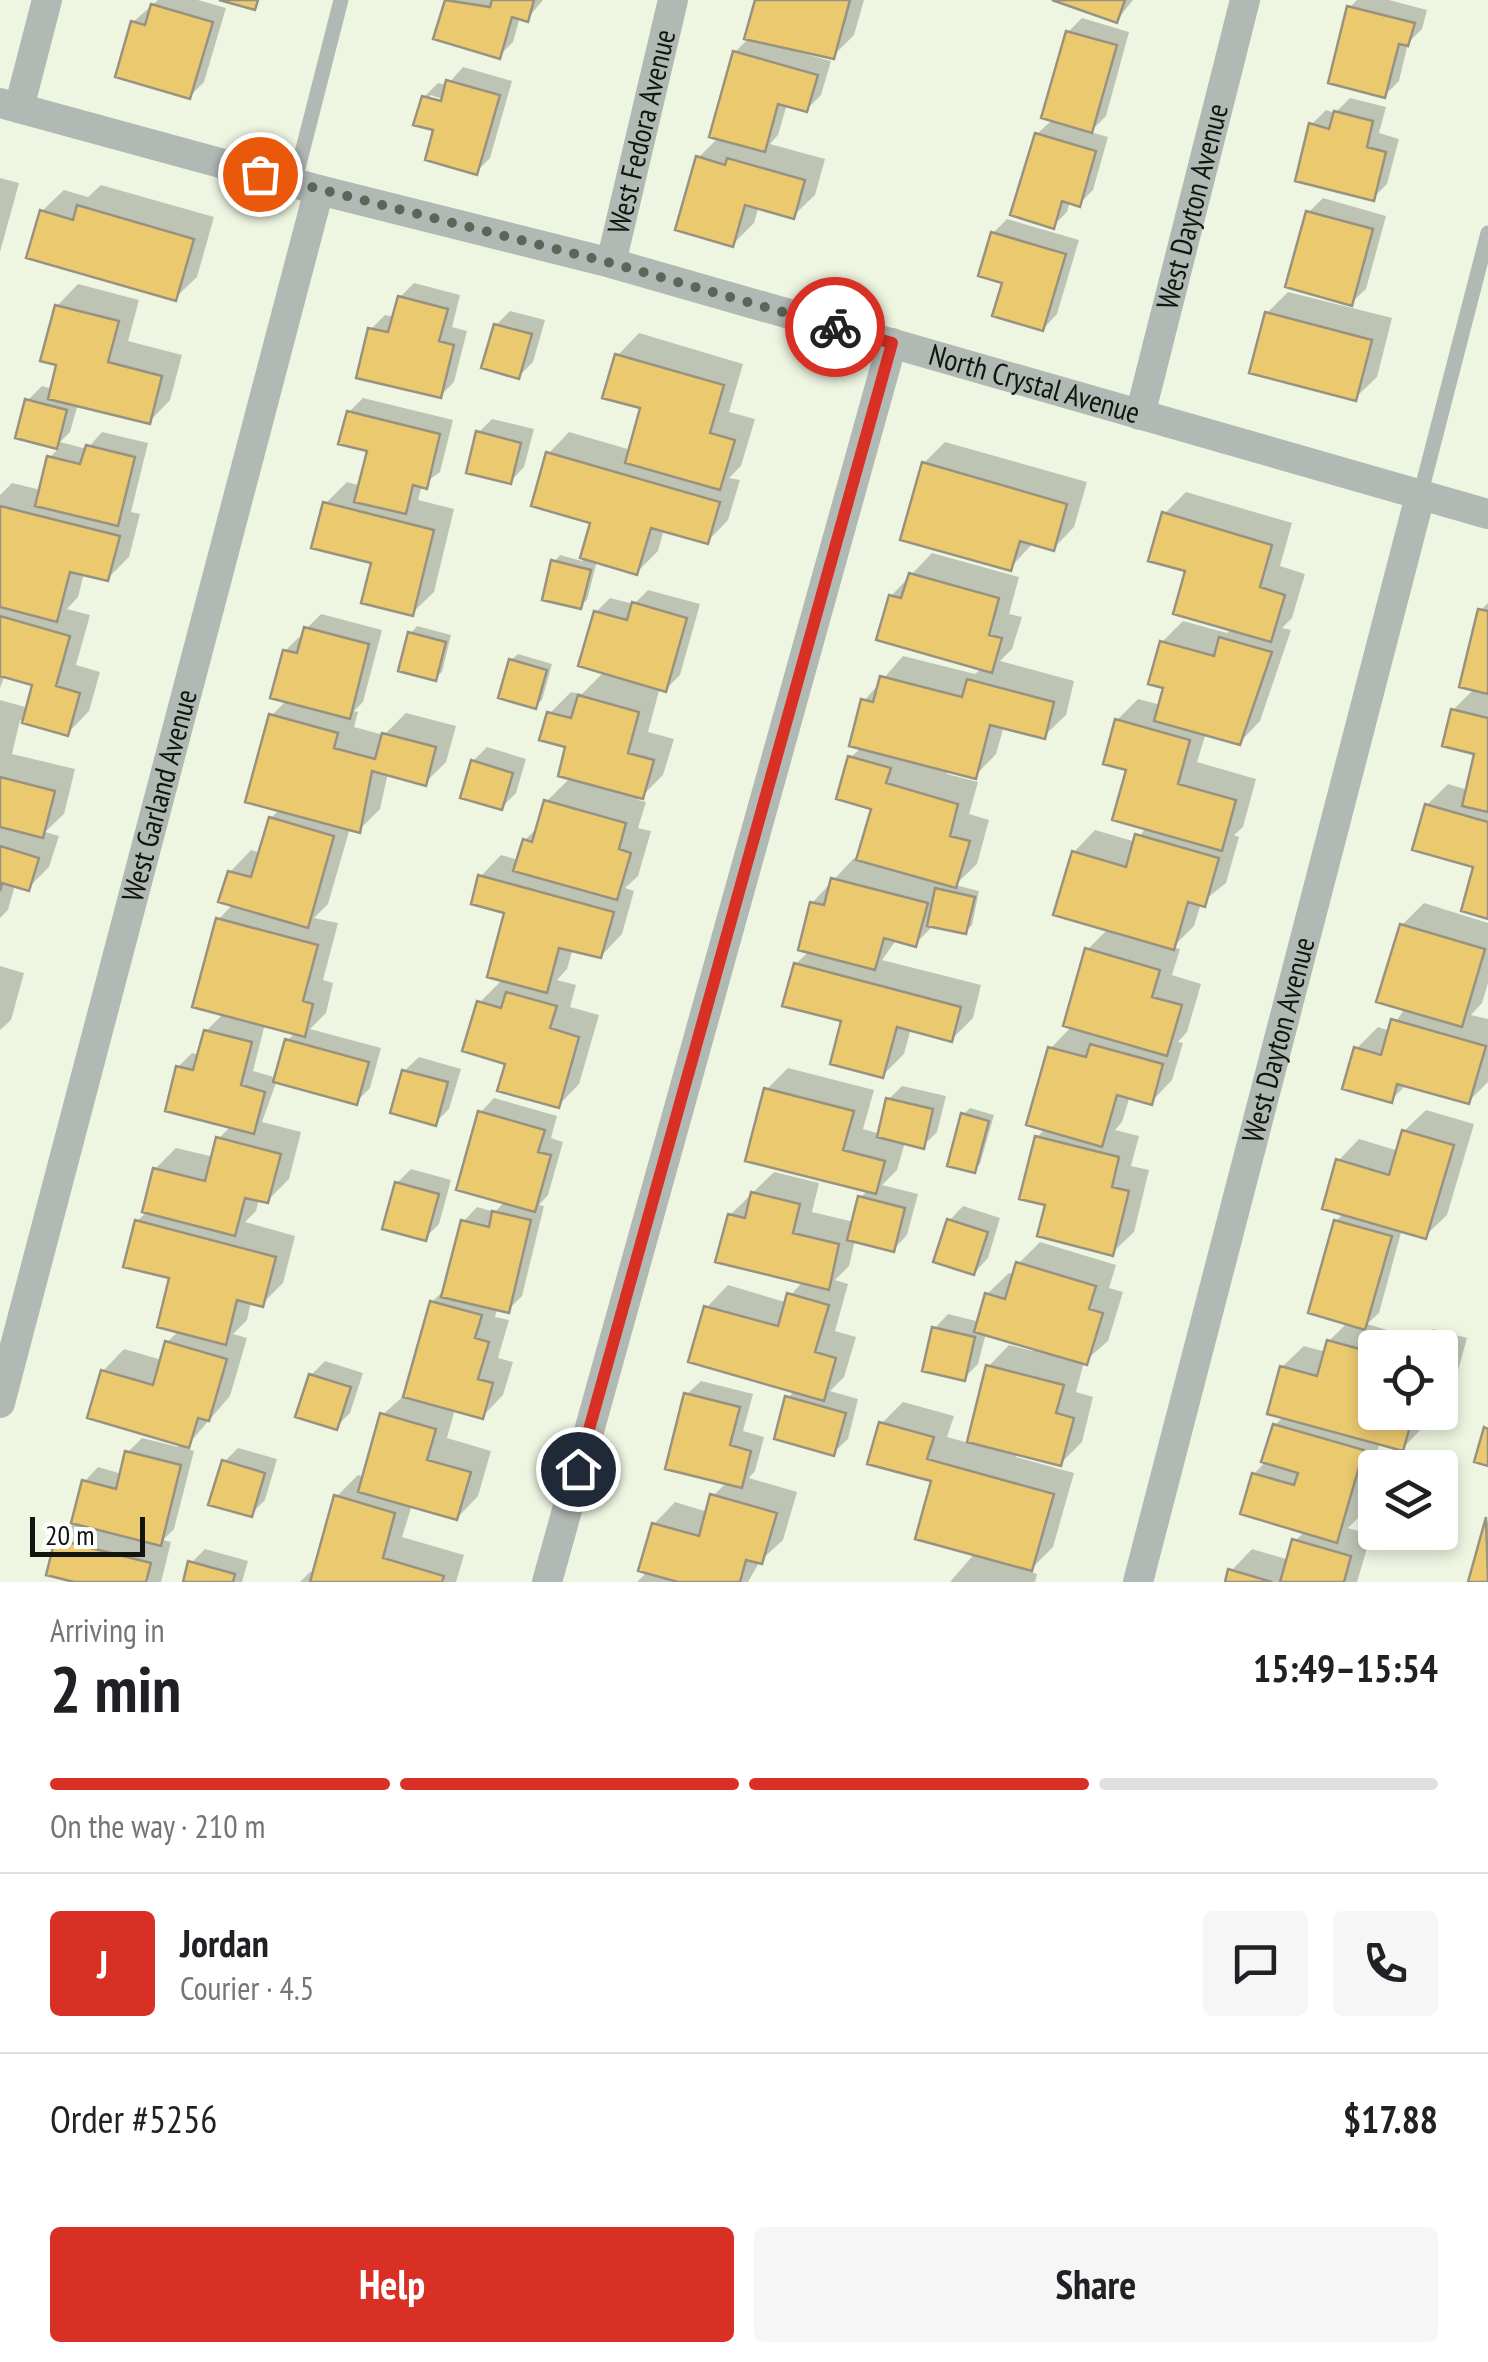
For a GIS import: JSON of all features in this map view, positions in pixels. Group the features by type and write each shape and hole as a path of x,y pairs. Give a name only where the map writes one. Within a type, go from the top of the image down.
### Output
{"street":[{"path":"9,105 47,0"},
{"name":"West Fedora Avenue","path":"611,263 673,0"},
{"name":"West Dayton Avenue","path":"1140,415 1245,0"},
{"name":"North Crystal Avenue","path":"9,105 307,187 611,263 1488,514"},
{"name":"West Garland Avenue","path":"0,1403 307,187"},
{"path":"546,1582 892,343"},
{"name":"West Dayton Avenue","path":"1138,1582 1420,496"}],"lane":[{"path":"307,187 341,0"},
{"path":"1420,496 1488,232"}],"building":[{"path":"219,0 258,0 255,10"},
{"path":"445,0 490,7 492,0 534,0 528,22 512,17 500,59 433,39"},
{"path":"755,0 850,0 834,59 744,39"},
{"path":"1052,0 1125,0 1117,23"},
{"path":"151,4 213,22 190,99 115,77 131,21 145,25"},
{"path":"1347,6 1415,23 1408,46 1399,44 1385,98 1328,83"},
{"path":"1066,31 1117,45 1092,133 1041,118"},
{"path":"733,51 818,75 807,112 778,104 765,152 709,137"},
{"path":"446,80 500,95 477,175 425,160 433,130 413,125 422,96 441,101"},
{"path":"1334,111 1373,121 1367,147 1386,152 1374,201 1295,181 1309,123 1329,129"},
{"path":"1035,133 1096,151 1080,207 1062,201 1054,229 1010,215"},
{"path":"696,156 725,165 727,158 805,180 794,219 745,205 733,247 675,230"},
{"path":"77,205 194,239 176,301 26,258 40,210 73,220"},
{"path":"1306,211 1373,229 1352,306 1285,287"},
{"path":"991,232 1066,254 1043,331 992,316 1002,283 978,276"},
{"path":"398,296 448,309 439,341 454,345 441,398 356,378 368,328 388,332"},
{"path":"55,305 119,321 108,362 162,376 150,424 48,399 56,365 40,361"},
{"path":"1265,312 1372,340 1356,401 1249,373"},
{"path":"494,324 532,334 519,379 481,368"},
{"path":"615,354 724,385 710,433 735,440 720,490 625,463 640,408 602,398"},
{"path":"25,399 67,410 57,449 15,438"},
{"path":"347,411 440,434 427,489 413,485 406,514 354,502 367,451 338,444"},
{"path":"476,431 521,443 511,484 466,473"},
{"path":"86,445 135,457 118,526 35,506 47,456 80,464"},
{"path":"546,452 720,502 708,544 651,528 637,575 580,558 590,523 531,506"},
{"path":"922,462 1067,504 1054,551 1020,541 1011,571 900,540"},
{"path":"323,502 434,530 413,616 361,603 371,563 311,548"},
{"path":"0,506 120,536 108,581 70,572 57,622 0,607"},
{"path":"1162,512 1272,545 1260,587 1285,595 1271,642 1173,614 1185,571 1148,561"},
{"path":"551,560 591,570 581,609 542,600"},
{"path":"909,573 999,598 989,635 1002,638 992,673 876,640 889,595 901,598"},
{"path":"632,602 687,618 666,692 578,666 594,611 627,620"},
{"path":"1478,609 1488,611 1488,694 1459,687"},
{"path":"0,616 70,636 56,686 80,693 68,736 22,723 32,685 0,676"},
{"path":"304,627 369,644 350,719 270,698 283,650 297,653"},
{"path":"408,632 446,642 436,681 398,671"},
{"path":"1219,637 1272,652 1240,745 1154,721 1163,688 1148,684 1160,641 1214,656"},
{"path":"509,659 547,670 536,709 498,698"},
{"path":"880,676 962,697 967,679 1054,702 1045,739 990,725 976,779 849,746 861,699 873,702"},
{"path":"578,695 639,712 628,753 654,760 643,799 558,776 565,747 539,740 547,712 571,718"},
{"path":"1451,709 1488,718 1488,812 1462,806 1474,754 1442,746"},
{"path":"269,714 338,733 334,748 375,759 382,733 436,747 426,786 372,771 360,833 245,802"},
{"path":"1115,719 1190,740 1178,784 1236,800 1222,851 1112,820 1126,770 1103,764"},
{"path":"848,756 891,768 886,783 958,804 950,836 970,841 956,888 856,860 871,809 836,799"},
{"path":"471,760 513,773 502,810 460,798"},
{"path":"0,777 55,791 43,838 0,827"},
{"path":"544,800 626,823 619,849 631,853 617,900 513,871 523,839 532,842"},
{"path":"1425,804 1488,822 1488,919 1461,911 1473,867 1412,850"},
{"path":"269,817 334,836 308,928 218,902 228,871 251,877"},
{"path":"1135,834 1219,858 1205,907 1188,902 1174,950 1053,915 1072,851 1126,867"},
{"path":"0,846 39,858 29,891 2,883 0,891"},
{"path":"478,875 614,912 601,958 559,948 547,993 487,977 504,913 471,904"},
{"path":"831,878 928,903 916,947 884,938 875,970 798,950 810,902 824,905"},
{"path":"935,888 975,897 966,934 927,926"},
{"path":"216,918 318,945 303,1001 313,1004 305,1037 192,1007"},
{"path":"1400,924 1485,949 1462,1027 1376,1002"},
{"path":"1085,948 1160,970 1152,997 1182,1005 1167,1056 1063,1026"},
{"path":"794,963 961,1007 952,1042 897,1027 883,1078 830,1064 841,1021 782,1006"},
{"path":"506,992 557,1006 550,1028 579,1037 559,1108 497,1091 505,1064 462,1051 477,1001 501,1008"},
{"path":"1391,1019 1486,1046 1469,1104 1397,1084 1392,1103 1342,1089 1354,1047 1381,1055"},
{"path":"204,1030 252,1042 241,1085 265,1092 254,1134 165,1111 176,1066 193,1070"},
{"path":"285,1039 369,1062 357,1105 273,1082"},
{"path":"1090,1044 1163,1064 1152,1105 1117,1095 1102,1147 1026,1125 1048,1047 1086,1057"},
{"path":"402,1070 448,1082 436,1126 390,1113"},
{"path":"764,1088 854,1111 843,1150 885,1161 876,1194 745,1161"},
{"path":"886,1098 933,1109 924,1149 877,1137"},
{"path":"478,1111 545,1130 538,1152 551,1155 535,1212 456,1190"},
{"path":"961,1113 989,1121 975,1173 947,1166"},
{"path":"1402,1130 1454,1145 1426,1239 1322,1209 1336,1159 1389,1175"},
{"path":"1035,1136 1119,1157 1112,1187 1129,1191 1113,1256 1037,1236 1045,1205 1019,1199"},
{"path":"216,1137 281,1154 268,1203 245,1198 235,1236 142,1212 153,1168 205,1181"},
{"path":"395,1182 439,1194 426,1241 382,1229"},
{"path":"751,1192 800,1204 793,1233 839,1244 829,1290 715,1262 728,1214 745,1218"},
{"path":"858,1196 905,1208 894,1252 847,1240"},
{"path":"492,1211 531,1220 509,1313 441,1297 461,1220 489,1227"},
{"path":"947,1219 988,1232 974,1275 933,1262"},
{"path":"135,1220 276,1257 263,1307 237,1300 226,1345 157,1327 169,1278 123,1267"},
{"path":"1334,1220 1392,1236 1365,1330 1308,1313"},
{"path":"1016,1262 1096,1286 1089,1309 1103,1313 1087,1365 974,1332 985,1293 1005,1299"},
{"path":"787,1293 829,1305 815,1352 836,1358 824,1401 688,1362 704,1306 778,1326"},
{"path":"430,1301 482,1315 475,1338 489,1342 478,1379 493,1383 483,1419 403,1397"},
{"path":"932,1327 975,1337 965,1381 922,1371"},
{"path":"1327,1340 1358,1349 1358,1430 1409,1430 1403,1450 1267,1414 1280,1366 1317,1376"},
{"path":"165,1341 227,1359 209,1421 198,1418 189,1448 87,1418 101,1370 153,1385"},
{"path":"986,1365 1064,1385 1056,1413 1074,1418 1061,1466 967,1442"},
{"path":"309,1374 351,1387 337,1430 295,1417"},
{"path":"684,1393 740,1407 730,1445 751,1451 742,1488 665,1469"},
{"path":"785,1396 846,1413 834,1456 774,1439"},
{"path":"380,1413 436,1429 427,1460 471,1472 457,1520 358,1492"},
{"path":"879,1422 934,1437 927,1459 1054,1494 1032,1571 915,1539 931,1481 867,1464"},
{"path":"1273,1424 1364,1450 1358,1450 1358,1471 1337,1543 1240,1514 1252,1473 1294,1485 1298,1473 1261,1462"},
{"path":"1484,1427 1488,1429 1488,1466 1474,1462"},
{"path":"125,1451 181,1465 161,1546 71,1523 82,1480 116,1489"},
{"path":"222,1460 265,1473 252,1517 208,1505"},
{"path":"710,1494 777,1513 762,1564 746,1560 740,1582 678,1582 638,1571 652,1523 699,1536"},
{"path":"334,1495 395,1513 383,1558 444,1576 442,1582 310,1582"},
{"path":"1486,1517 1488,1582 1468,1582"},
{"path":"55,1539 151,1563 146,1582 74,1582 46,1575"},
{"path":"1292,1539 1351,1556 1344,1582 1280,1582"},
{"path":"188,1561 235,1574 233,1582 183,1582"},
{"path":"1228,1569 1272,1582 1225,1582"}],"way so far":[{"path":"260,174 611,263 835,327"}],"route":[{"path":"578,1469 892,343 835,327"}]}
